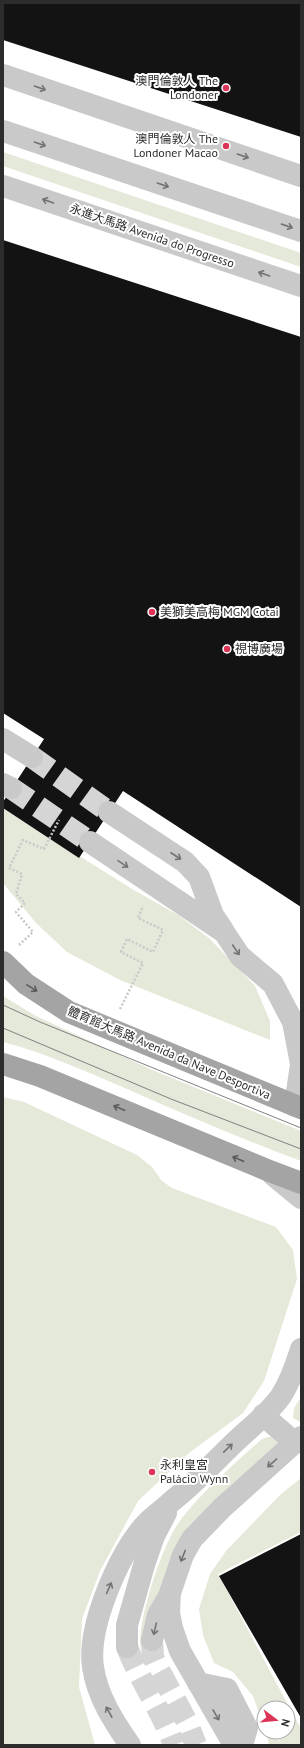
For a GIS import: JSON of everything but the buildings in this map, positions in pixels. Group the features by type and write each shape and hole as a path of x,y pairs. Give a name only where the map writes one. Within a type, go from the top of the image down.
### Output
{"main road":[{"name":"體育館大馬路 Avenida da Nave Desportiva","path":"5,965 26,984 70,1012 298,1107"},
{"path":"3,1064 40,1076 267,1170 301,1182"}],"street":[{"path":"3,75 301,176"},
{"path":"3,131 301,231"},
{"name":"永進大馬路 Avenida do Progresso","path":"3,186 301,286"},
{"path":"6,742 32,757"},
{"path":"109,812 185,862 199,877 213,915 240,956 272,984 293,1022 300,1048 301,1064 298,1107"},
{"path":"90,842 224,932"},
{"path":"267,1170 292,1189 301,1198"},
{"path":"130,1745 112,1717 97,1683 93,1665 95,1635 104,1599 128,1548 143,1526 173,1501 280,1397 289,1381 301,1349"},
{"path":"152,1640 158,1615 170,1594 183,1555 192,1539 216,1513 298,1440 263,1415"},
{"path":"128,1647 128,1626 144,1565 154,1536 173,1501"},
{"path":"170,1594 169,1613 172,1628 180,1651 234,1745"},
{"path":"198,1683 227,1689 246,1728 242,1745"}],"path":[{"path":"5,965 19,944 33,932 16,912 25,903 16,894 22,874 9,868 23,840 44,849 59,820"},
{"path":"111,1029 143,963 121,952 127,939 153,952 163,930 138,918 154,884"}],"green space":[{"path":"3,152 301,253 301,267 3,166"},
{"path":"3,808 132,889 178,915 209,938 255,986 270,1021 270,1040 120,980 67,952 36,923 3,883"},
{"path":"3,996 36,1016 150,1069 301,1131 301,1161 218,1128 70,1065 37,1052 3,1042"},
{"name":"永利皇宮 Palácio Wynn","path":"3,1097 24,1102 137,1155 152,1167 162,1181 172,1188 276,1227 293,1250 297,1279 264,1381 243,1413 189,1453 138,1501 100,1571 82,1619 79,1687 95,1745 3,1745"},
{"path":"301,1397 300,1422 293,1418 294,1408"},
{"path":"272,1436 279,1445 233,1483 196,1520 146,1639 146,1664 141,1650 140,1641 144,1612 154,1577 175,1529 191,1507 220,1477 262,1439"},
{"path":"301,1478 301,1532 218,1574 285,1700 256,1700 256,1704 253,1696 233,1672 214,1663 203,1635 199,1609 210,1574 226,1551 281,1494"},
{"path":"296,1720 301,1729 301,1745 269,1745 268,1740 296,1740"}],"tunnel":[{"path":"32,757 109,812"},
{"path":"11,788 90,842"},
{"path":"152,1640 153,1657 187,1722 196,1745"},
{"path":"127,1647 174,1745"}],"tram line":[{"path":"3,1005 40,1022 301,1128"},
{"path":"3,1028 171,1099 301,1149"}],"place":[{"name":"澳門倫敦人 The Londoner","path":"226,88"},
{"name":"澳門倫敦人 The Londoner Macao","path":"226,146"},
{"name":"美獅美高梅 MGM Cotai","path":"152,612"},
{"name":"視博廣場","path":"227,649"},
{"name":"永利皇宮 Palácio Wynn","path":"152,1472"}]}
